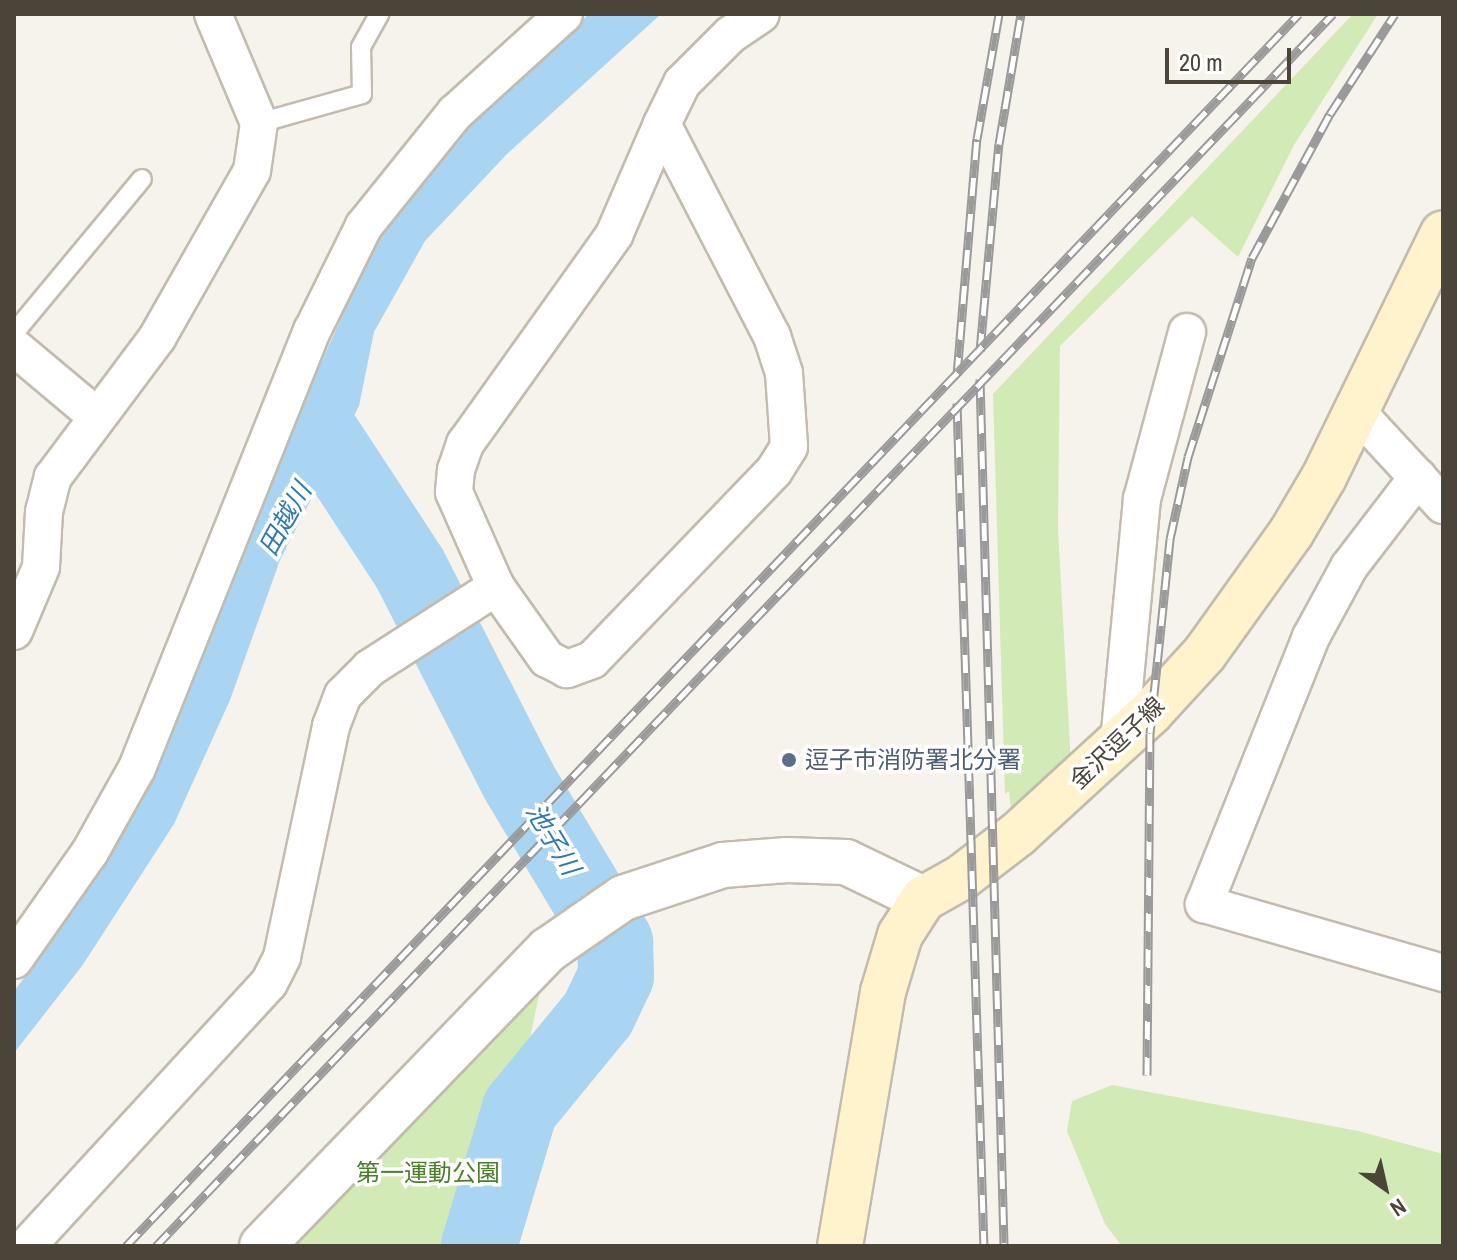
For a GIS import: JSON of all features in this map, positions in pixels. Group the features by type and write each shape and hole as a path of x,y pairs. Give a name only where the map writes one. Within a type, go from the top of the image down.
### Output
{"main road":[{"name":"金沢逗子線","path":"840,1246 883,992 900,935 923,899 962,877 1018,834 1119,742 1205,653 1255,587 1298,521 1357,412 1443,233"}],"street":[{"path":"14,631 41,567 44,512 53,477 95,415 157,338 204,262 252,171 259,123 213,14"},
{"path":"14,960 90,852 137,768 312,331 364,226 455,113 564,14"},
{"path":"662,124 696,180 772,336 789,411 789,447 774,471 592,660 567,669 547,659 496,587 454,492 465,444 614,235 662,124 682,83 730,35 761,14"},
{"path":"1119,742 1142,499 1187,332"},
{"path":"14,347 95,415"},
{"path":"1357,412 1443,505"},
{"path":"1418,477 1349,567 1311,637 1204,904 1443,973"},
{"path":"27,1246 269,983 282,957 339,705 370,668 496,587"},
{"path":"262,1246 548,950 597,912 650,887 723,865 846,862 923,899"}],"lane":[{"path":"259,123 362,94 361,47 379,14"},
{"path":"14,333 142,179"}],"green space":[{"path":"1353,14 1378,14 1294,145 1238,257 1192,216 1060,346 1058,529 1071,764 1012,820 1009,791 1005,794 993,394"},
{"name":"第一運動公園","path":"548,950 488,1246 254,1246"},
{"path":"1112,1085 1358,1131 1443,1154 1443,1246 1122,1246 1105,1224 1067,1131 1072,1101"}],"water":[{"name":"田越川","path":"589,14 661,14 507,154 425,241 374,332 359,406 280,560 230,700 174,824 82,966 14,1053 14,991 46,950 125,821 169,738 304,400 368,259 403,202 460,134"}],"waterway":[{"name":"池子川","path":"325,439 410,569 519,782 615,942 616,976 598,1014 520,1109 479,1246"}],"railway":[{"path":"957,375 977,139 999,14"},
{"path":"980,351 999,144 1021,14"},
{"path":"126,1246 1299,14"},
{"path":"156,1246 1333,14"},
{"path":"1147,1075 1150,733 1170,539 1188,457 1252,258 1330,114 1395,14"},
{"path":"980,379 1004,1246"},
{"path":"957,403 984,1246"}],"place":[{"name":"逗子市消防署北分署","path":"789,760"}]}
